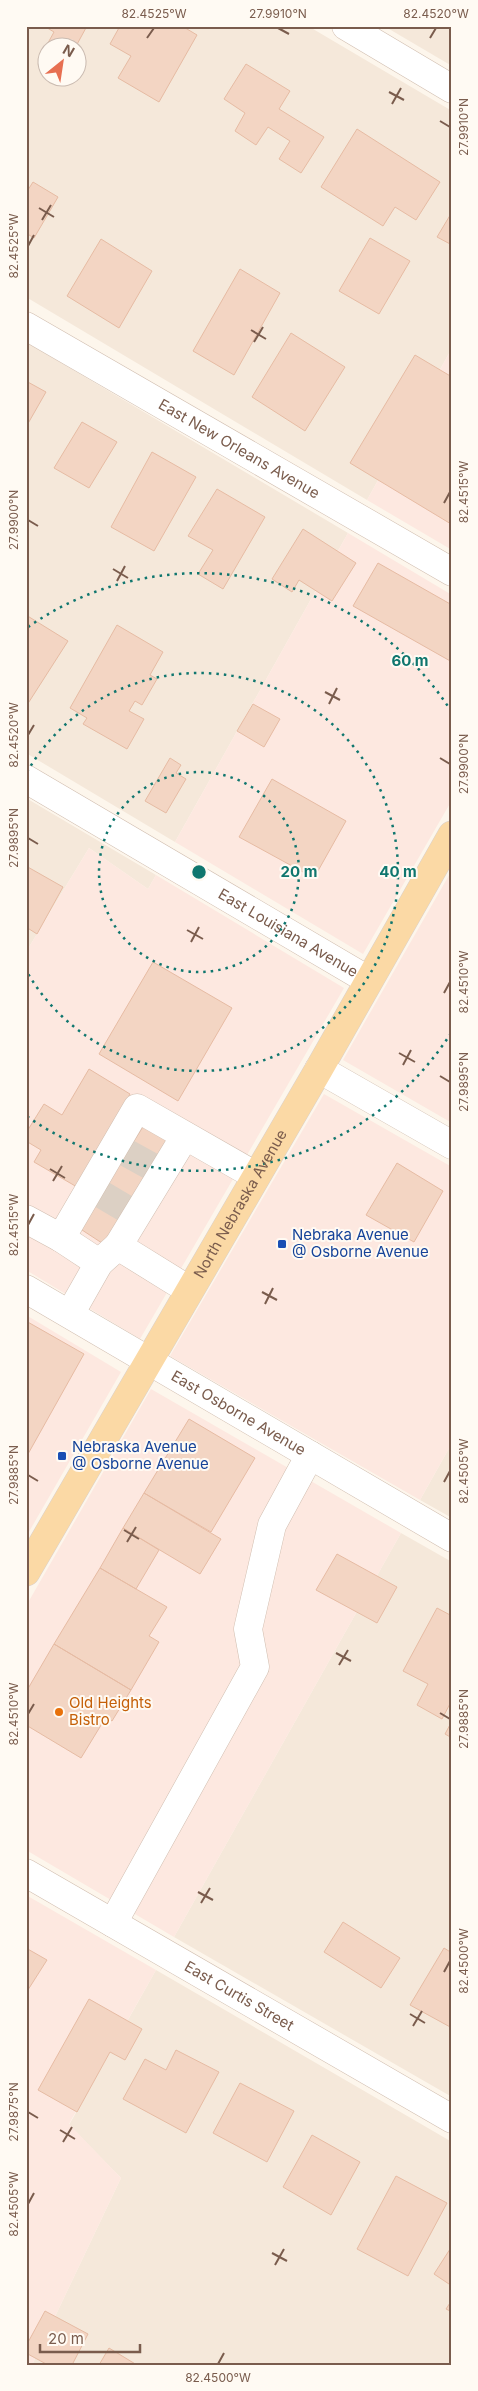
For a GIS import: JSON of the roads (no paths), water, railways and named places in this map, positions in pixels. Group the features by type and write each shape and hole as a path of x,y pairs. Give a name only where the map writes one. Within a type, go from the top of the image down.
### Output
{"main road":[{"name":"North Nebraska Avenue","path":"26,1572 319,1069 452,835"}],"street":[{"path":"346,26 452,88"},
{"name":"East New Orleans Avenue","path":"26,326 451,569"},
{"name":"East Louisiana Avenue","path":"26,779 368,980"},
{"path":"319,1069 452,1145"},
{"path":"61,1238 96,1191 121,1149 137,1108 256,1176"},
{"path":"70,1314 109,1254 158,1171 185,1136"},
{"path":"26,1219 61,1238 109,1254 189,1290"},
{"name":"East Osborne Avenue","path":"26,1289 452,1538"},
{"path":"112,1922 255,1667 248,1629 272,1525 310,1455"},
{"name":"East Curtis Street","path":"26,1873 452,2119"}],"tunnel":[{"path":"127,1153 154,1168"},
{"path":"101,1194 128,1210"}],"place":[{"name":"Nebraka Avenue @ Osborne Avenue","path":"282,1244"},
{"name":"Nebraska Avenue @ Osborne Avenue","path":"62,1456"},
{"name":"Old Heights Bistro","path":"59,1712"}]}
